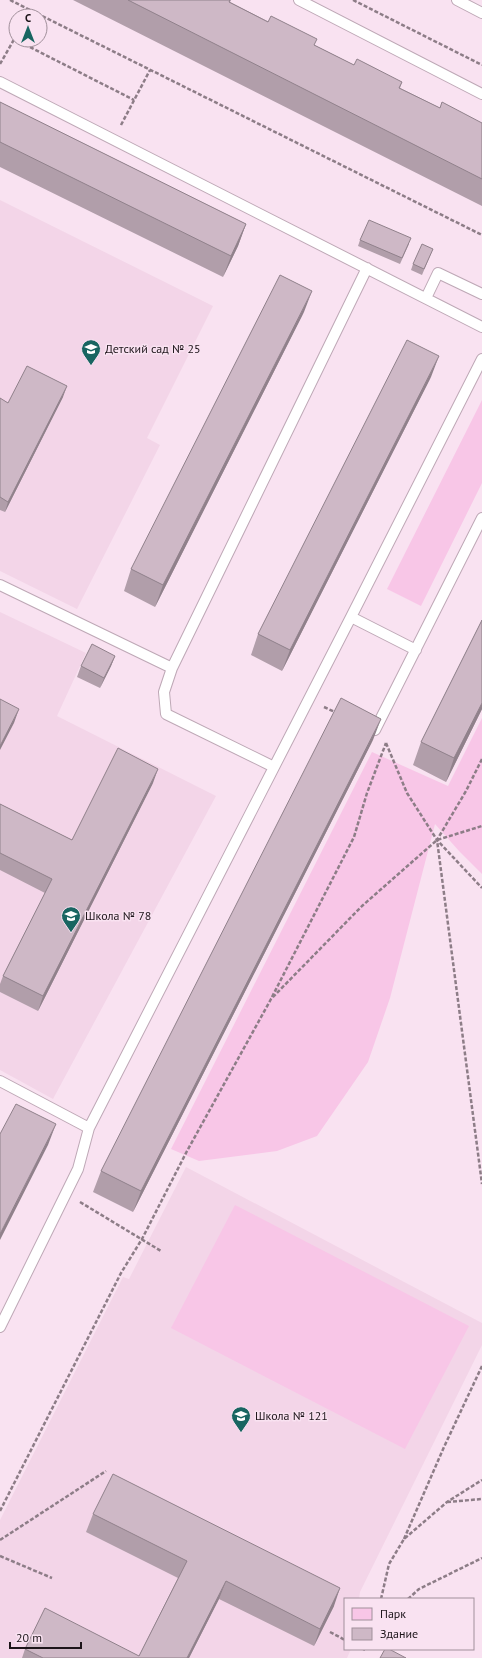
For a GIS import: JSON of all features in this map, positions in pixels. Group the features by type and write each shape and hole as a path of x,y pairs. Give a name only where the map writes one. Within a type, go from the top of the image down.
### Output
{"lane":[{"path":"299,0 482,94"},
{"path":"457,0 482,13"},
{"path":"0,82 482,327"},
{"path":"274,767 166,714 164,692 172,668 367,268"},
{"path":"426,298 438,273 482,294"},
{"path":"0,1327 78,1169 89,1128 482,359"},
{"path":"375,730 482,518"},
{"path":"0,585 172,668"},
{"path":"351,617 416,650"},
{"path":"0,1081 89,1128"}],"path":[{"path":"10,0 26,8"},
{"path":"353,0 482,65"},
{"path":"48,19 482,235"},
{"path":"0,64 9,48"},
{"path":"32,48 134,100"},
{"path":"113,139 150,70"},
{"path":"309,700 342,715"},
{"path":"375,730 386,743 407,793 437,840 482,888"},
{"path":"0,1512 121,1273 142,1239 187,1151 271,999 354,837 367,793 386,743"},
{"path":"271,999 362,906 437,840 466,791 482,759"},
{"path":"437,840 482,826"},
{"path":"437,840 482,1184"},
{"path":"66,1194 161,1251"},
{"path":"381,1598 389,1564 404,1539 444,1447 482,1366"},
{"path":"0,1540 106,1471"},
{"path":"404,1539 447,1502 482,1480"},
{"path":"447,1502 482,1500"},
{"path":"0,1556 52,1578"},
{"path":"409,1598 419,1589 482,1558"},
{"path":"330,1632 344,1639"}],"shaded area":[{"name":"Детский сад № 25","path":"0,200 213,306 147,438 160,445 77,609 0,571"},
{"name":"Школа № 78","path":"0,612 86,653 57,716 216,796 53,1099 0,1070"},
{"name":"Школа № 121","path":"186,1167 482,1323 482,1345 360,1592 359,1598 344,1598 344,1650 351,1650 347,1658 0,1658 0,1520 123,1277 129,1279"}],"green space":[{"path":"482,400 482,483 421,606 387,589"},
{"path":"482,718 482,874 435,824 390,998 368,1062 317,1136 277,1151 199,1161 171,1149 372,752 448,786"},
{"path":"235,1205 469,1326 405,1449 171,1328"}],"building":[{"path":"128,0 230,0 229,2 268,22 271,16 317,39 314,45 354,65 357,59 402,82 399,88 440,108 442,102 482,123 482,179"},
{"path":"0,102 246,224 231,256 0,142"},
{"path":"369,220 411,238 402,258 360,240"},
{"path":"422,244 433,249 424,269 413,264"},
{"path":"280,275 312,291 163,585 131,569"},
{"path":"407,340 439,356 290,650 258,634"},
{"path":"27,366 67,386 8,502 0,497 0,398 8,403"},
{"path":"482,620 482,703 454,758 421,742"},
{"path":"92,644 115,656 104,678 81,666"},
{"path":"341,698 381,719 141,1191 101,1171"},
{"path":"0,699 19,709 0,746"},
{"path":"118,748 158,769 43,996 3,976 52,879 0,853 0,804 72,840"},
{"path":"16,1104 56,1124 0,1234 0,1134"},
{"path":"113,1474 340,1588 320,1629 226,1581 187,1658 43,1658 25,1649 45,1608 139,1656 187,1561 93,1514"},
{"path":"384,1650 391,1650 406,1658 380,1658"}],"place":[{"name":"Детский сад № 25","path":"91,366"},
{"name":"Школа № 78","path":"71,933"},
{"name":"Школа № 121","path":"241,1433"}]}
